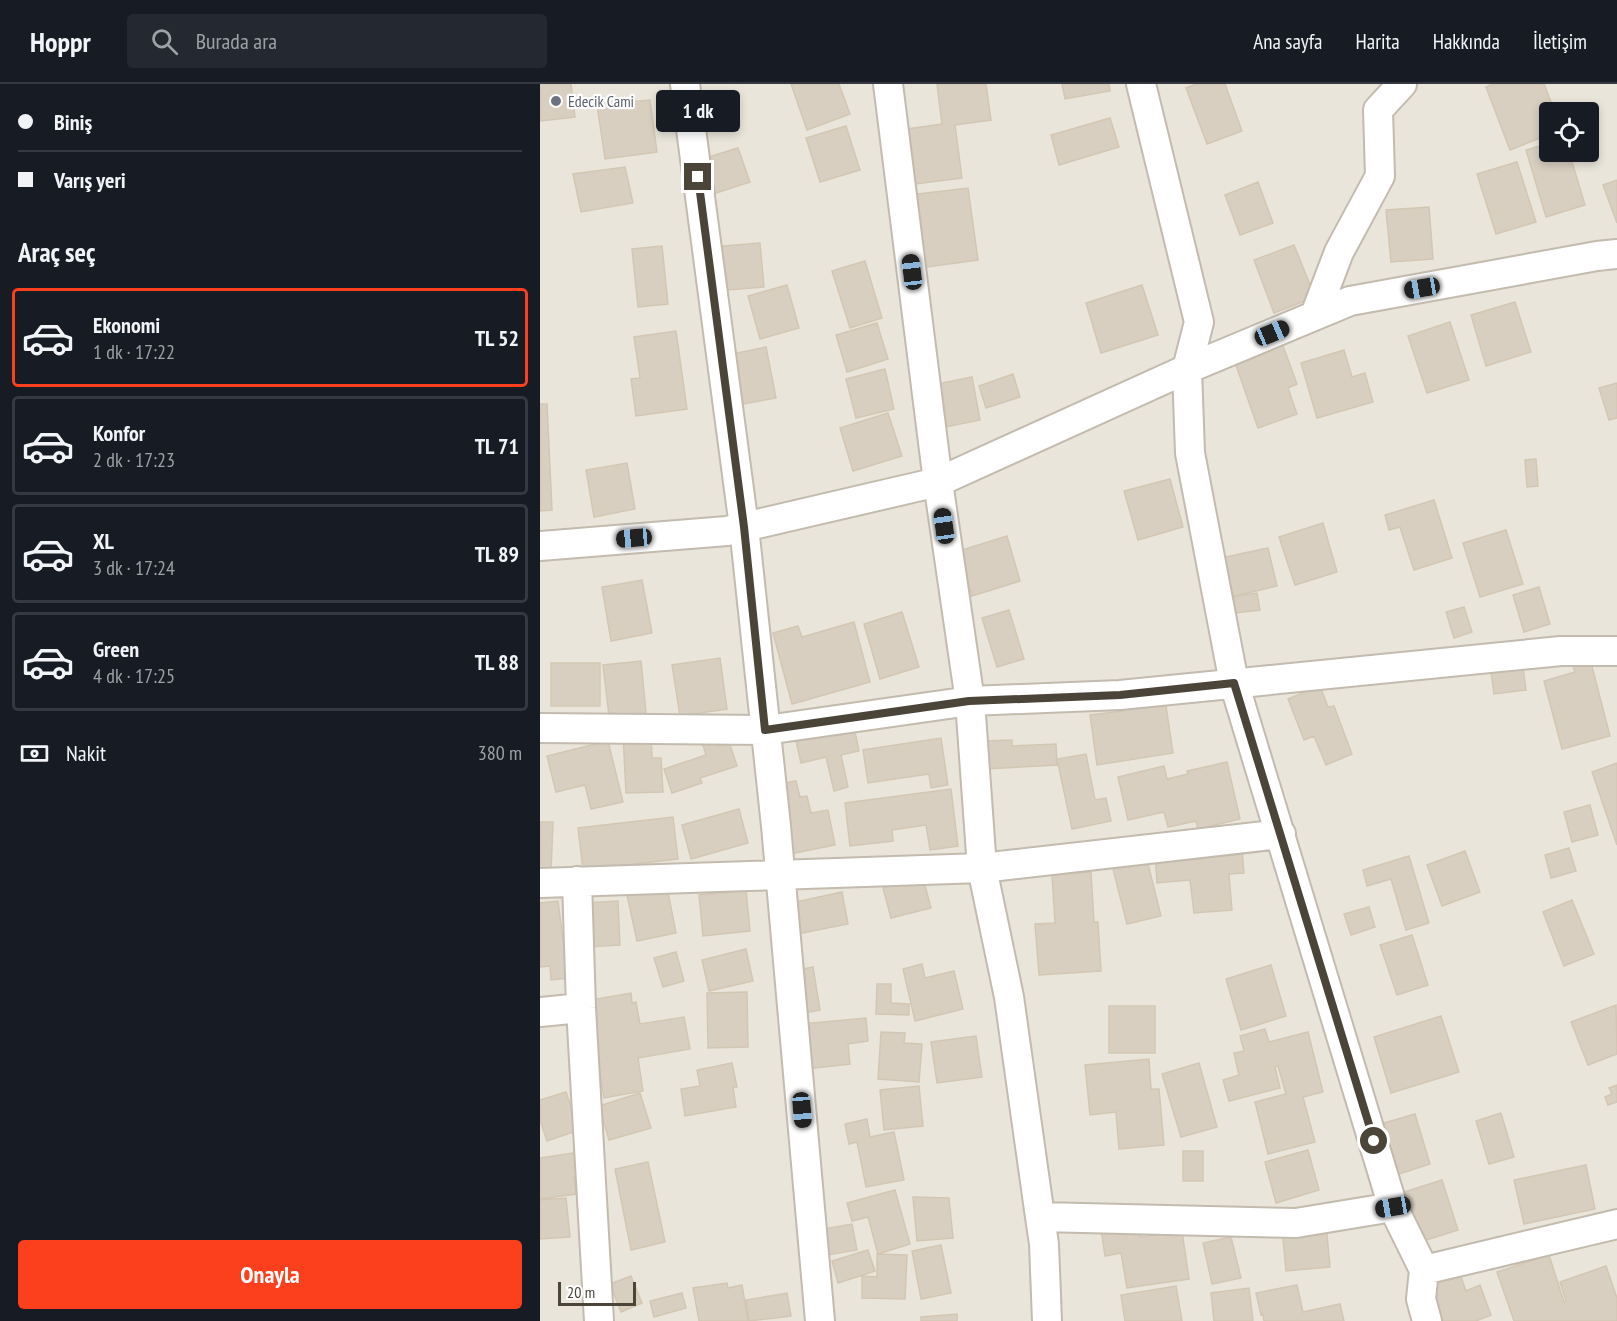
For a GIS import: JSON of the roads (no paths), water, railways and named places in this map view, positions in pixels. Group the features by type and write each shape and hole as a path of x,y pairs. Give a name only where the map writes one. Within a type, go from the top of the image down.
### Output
{"street":[{"path":"685,84 744,527 781,875 820,1321"},
{"path":"888,84 938,482 969,701 982,868 1009,997 1044,1244 1047,1321"},
{"path":"1141,84 1199,322 1187,369 1190,453 1234,683 1393,1207 1424,1270 1421,1299 1427,1321"},
{"path":"1315,315 1339,252 1380,176 1378,110 1402,84"},
{"path":"540,546 727,531 938,482 1187,369 1350,301 1617,254"},
{"path":"540,728 765,730 969,701 1120,695 1561,651 1617,651"},
{"path":"540,883 982,868 1281,834"},
{"path":"577,881 581,1008 599,1321"},
{"path":"540,1012 581,1008"},
{"path":"1040,1217 1296,1223 1393,1207"},
{"path":"1424,1270 1617,1224"}],"place":[{"name":"Edecik Cami","path":"556,101"}]}
